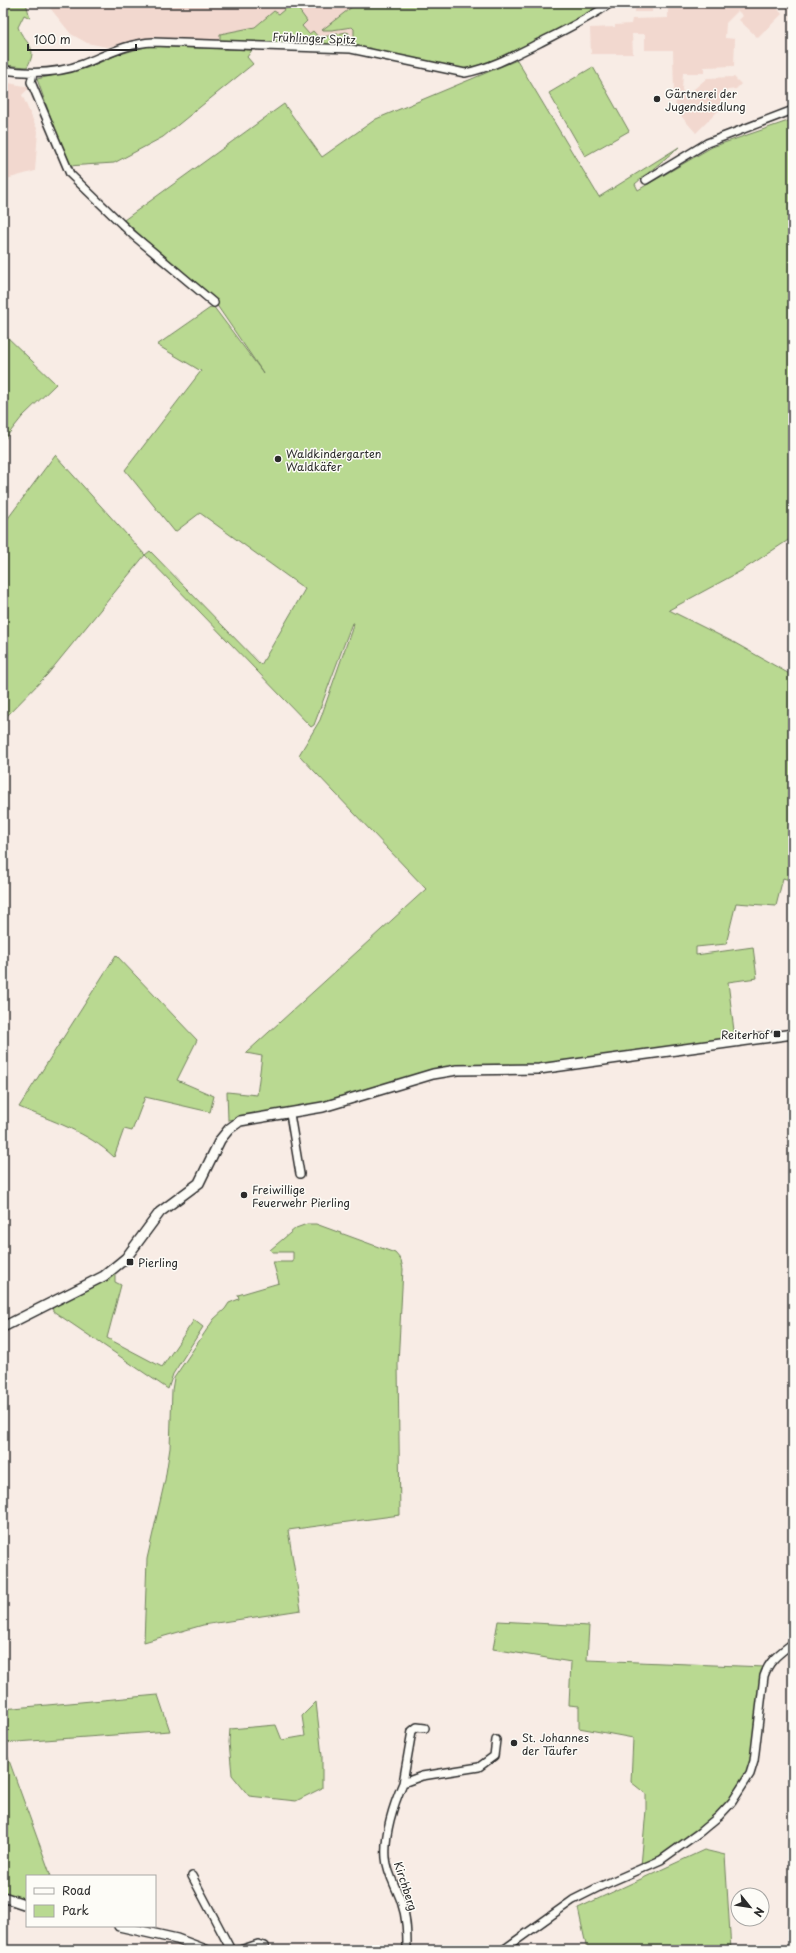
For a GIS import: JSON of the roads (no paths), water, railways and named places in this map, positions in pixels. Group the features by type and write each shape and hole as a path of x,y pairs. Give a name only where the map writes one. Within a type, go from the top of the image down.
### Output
{"main road":[{"path":"3,1327 104,1276 119,1265 136,1245 160,1212 199,1183 220,1140 234,1125 249,1119 290,1114 323,1107 433,1074 457,1070 539,1070 793,1034"},
{"path":"3,1897 26,1905"},
{"path":"123,1927 177,1939 206,1950"}],"street":[{"name":"Frühlinger Spitz","path":"3,70 34,73 69,68 120,48 141,42 153,42 351,49 465,73 476,71 516,55 592,16 611,3"},
{"path":"34,73 31,82 70,174 133,235 214,304"},
{"path":"646,180 707,142 793,110"},
{"path":"290,1114 300,1174"},
{"path":"503,1950 573,1900 661,1860 719,1816 742,1788 750,1774 754,1761 764,1676 767,1667 771,1660 793,1643"},
{"name":"Kirchberg","path":"407,1950 408,1927 401,1901 391,1879 386,1859 387,1838 394,1804 403,1783 412,1731 417,1728 424,1728"},
{"path":"403,1783 422,1776 479,1767 494,1756 496,1740"},
{"path":"192,1876 231,1950"},
{"path":"240,1950 258,1944 264,1946"}],"place":[{"name":"Gärtnerei der Jugendsiedlung","path":"657,99"},
{"name":"Waldkindergarten Waldkäfer","path":"278,459"},
{"name":"Reiterhof","path":"777,1034"},
{"name":"Freiwillige Feuerwehr Pierling","path":"244,1195"},
{"name":"Pierling","path":"130,1262"},
{"name":"St. Johannes der Täufer","path":"514,1743"}]}
